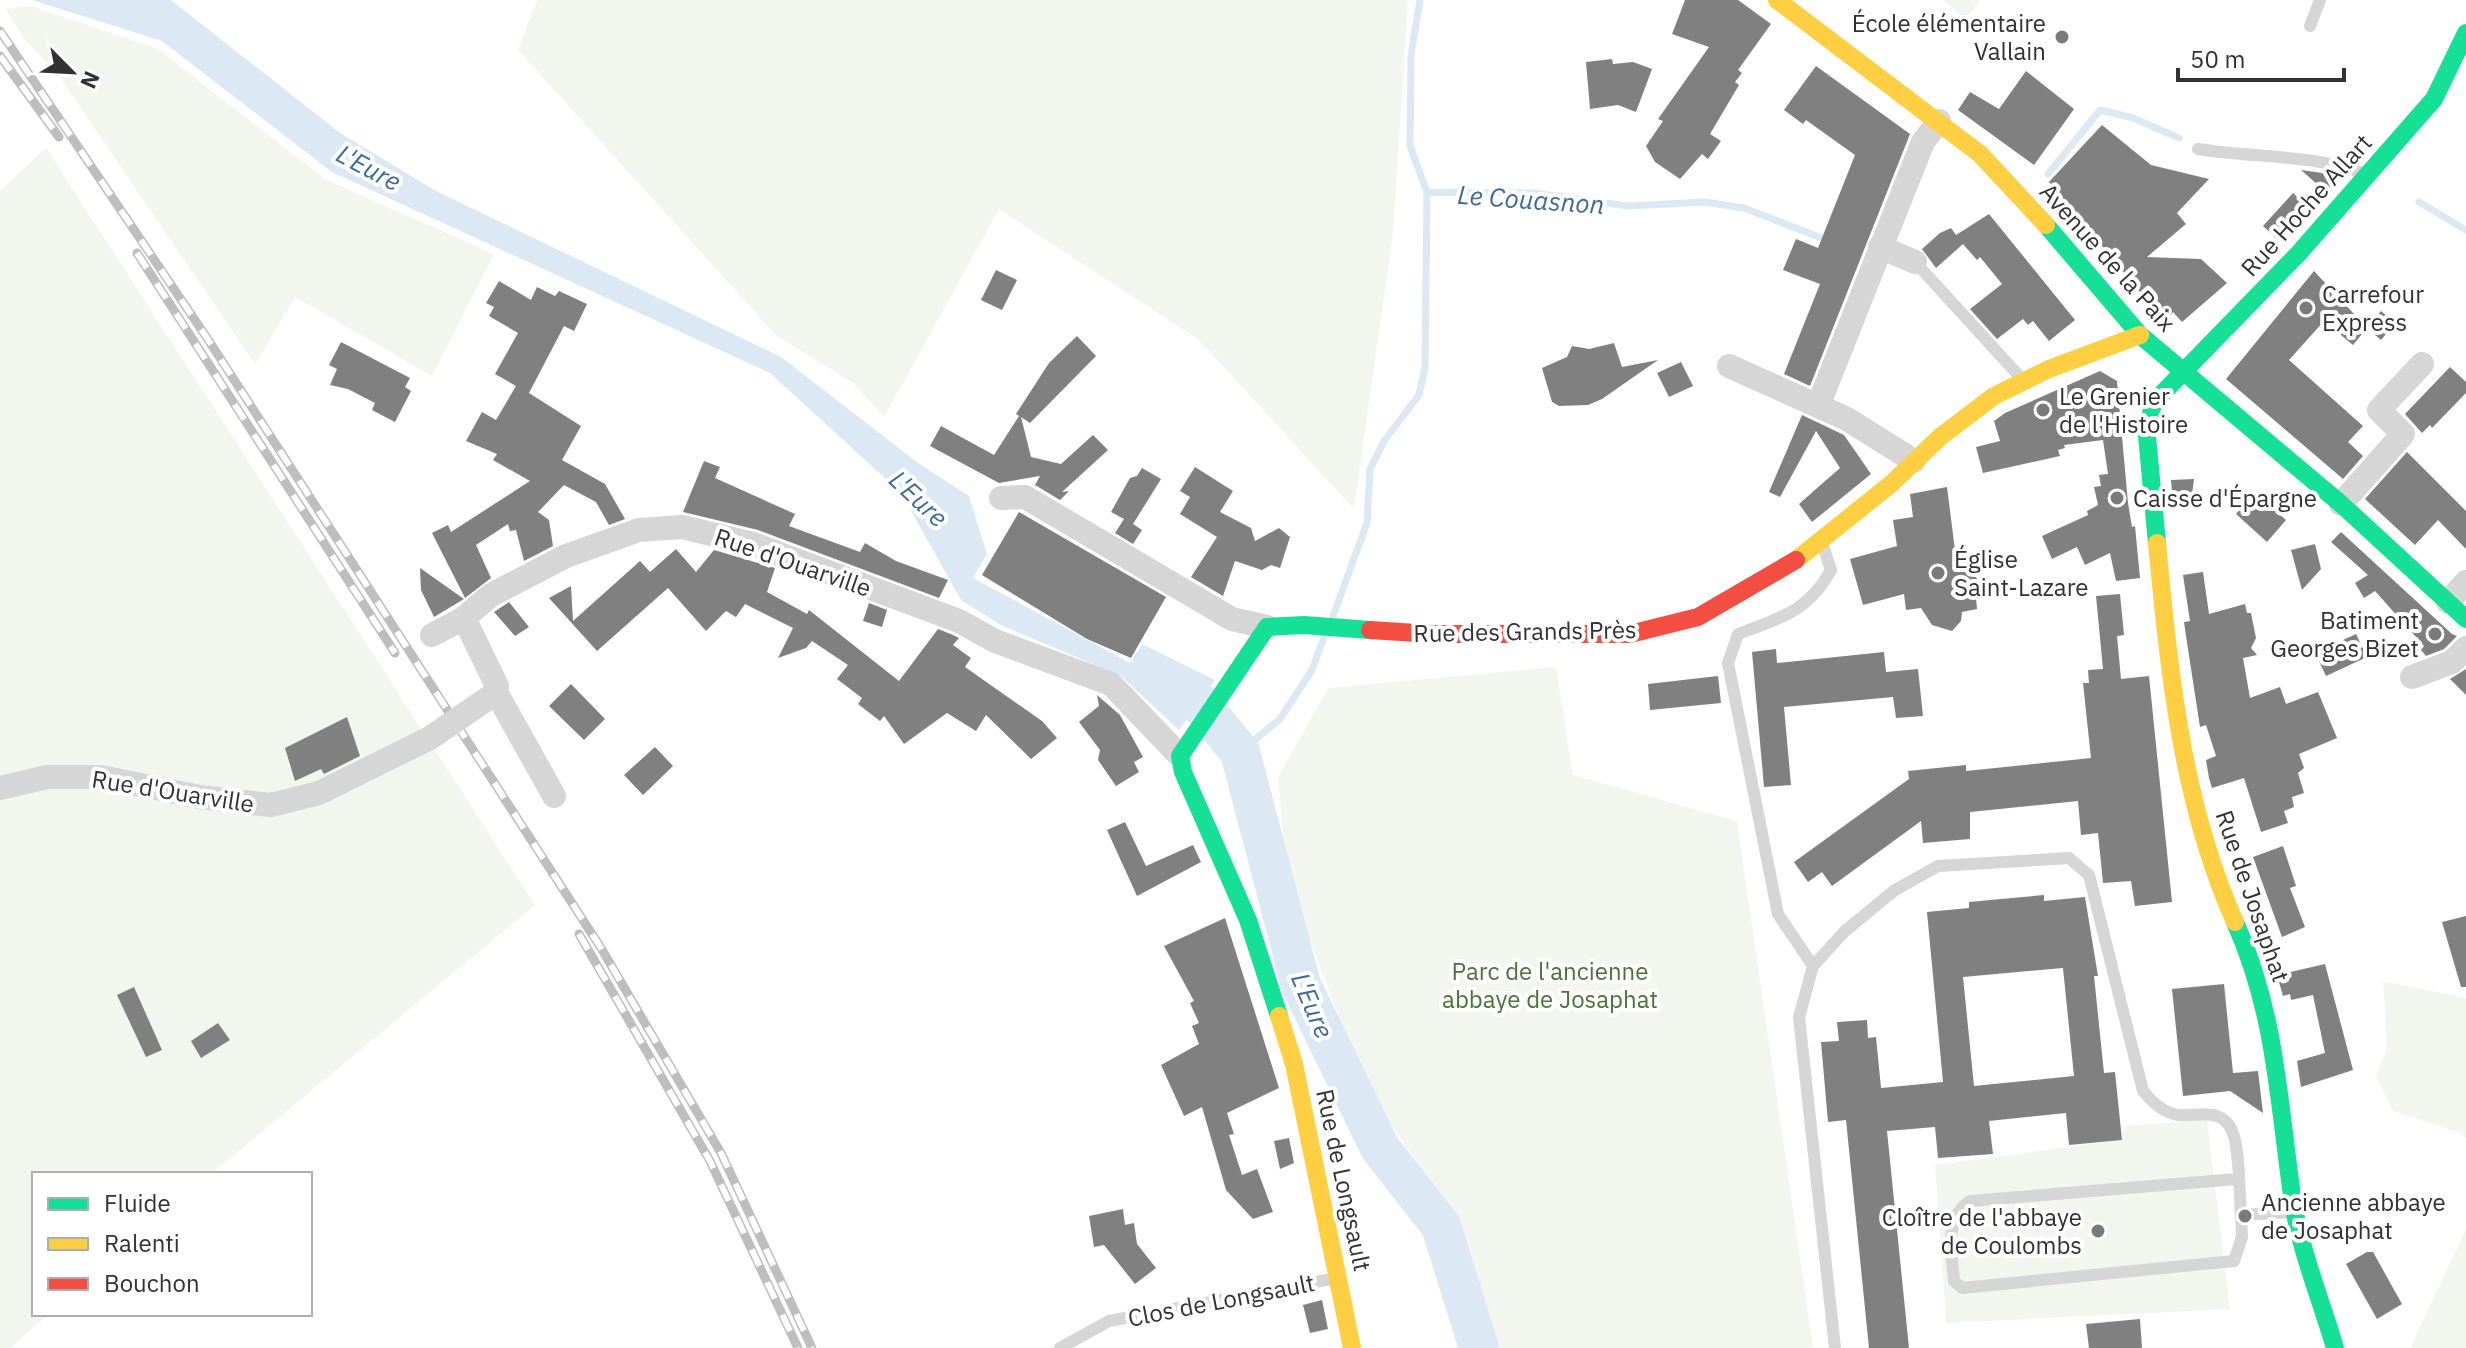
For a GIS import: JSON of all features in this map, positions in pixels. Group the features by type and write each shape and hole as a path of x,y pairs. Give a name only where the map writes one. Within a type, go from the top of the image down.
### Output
{"street":[{"name":"Avenue de la Paix","path":"1777,0 1939,121 2014,188 2140,335 2341,504 2457,611"},
{"name":"Rue Hoche Allart","path":"2183,371 2299,253 2434,99 2466,33"},
{"path":"2440,86 2466,91"},
{"path":"1818,406 1923,142 1939,121"},
{"path":"1880,247 1915,262"},
{"name":"Rue des Grands Près","path":"1001,498 1025,497 1232,619 1267,627 1304,625 1432,634 1630,634 1698,617 1785,569 1994,396 2140,335"},
{"path":"2341,504 2403,434 2379,410 2422,364"},
{"path":"1729,366 1847,419 1914,461"},
{"name":"Rue de Josaphat","path":"2183,371 2153,403 2147,436 2166,639 2189,782 2219,886 2253,962 2269,1018 2279,1072 2284,1146 2295,1212 2335,1348"},
{"name":"Rue d'Ouarville","path":"432,635 464,618 491,595 566,556 639,530 682,527 753,544 959,621 995,641 1111,684 1183,750"},
{"path":"2457,611 2466,582"},
{"path":"464,618 497,686 490,697 554,796"},
{"path":"1183,750 1267,627"},
{"path":"2412,677 2452,662 2466,648"},
{"name":"Rue d'Ouarville","path":"0,788 47,777 101,777 200,797 271,805 319,793 430,738 490,697"},
{"name":"Rue de Longsault","path":"1183,750 1183,772 1248,920 1294,1064 1352,1348"}],"lane":[{"path":"2310,26 2320,0"},
{"path":"2198,149 2245,156 2306,159 2366,175"},
{"path":"1915,262 2024,381"},
{"path":"1813,966 1778,914 1728,663 1738,634 1797,611 1819,592 1831,570 1821,540"},
{"path":"1835,1348 1799,1017 1813,966 1845,931 1895,890 1938,866 2069,858 2089,875 2143,1091 2154,1105 2177,1115 2209,1113 2222,1118 2233,1133 2241,1215 2242,1237 2234,1261 1962,1288 1954,1281 1951,1223 1959,1209 1970,1201 2237,1179"},
{"path":"2241,1215 2295,1212"},
{"name":"Clos de Longsault","path":"1060,1348 1109,1321 1340,1278"}],"green space":[{"path":"537,0 1408,0 1393,234 1354,509 1199,340 999,209 884,417 853,383 776,335 518,50"},
{"path":"1943,0 1981,0 1965,19"},
{"path":"30,6 158,49 326,180 494,254 432,376 295,297 255,364 57,73 26,41 5,9"},
{"path":"46,148 535,905 213,1172 32,1172 32,1316 47,1316 10,1348 0,1348 0,191"},
{"name":"Parc de l'ancienne abbaye de Josaphat","path":"1556,667 1573,775 1737,821 1813,1348 1491,1348 1449,1210 1365,1086 1287,879 1278,777 1328,688"},
{"path":"2383,981 2466,998 2466,1139 2461,1133 2393,1111 2376,1075 2387,1049"},
{"path":"2207,1120 2230,1309 1946,1323 1935,1165 2121,1140 2126,1126"},
{"path":"2466,1229 2466,1348 2412,1348 2411,1346"}],"water":[{"path":"32,0 171,0 340,133 436,191 781,357 918,463 969,496 987,554 973,578 1130,663 1142,644 1215,680 1179,730 1121,676 1001,625 961,600 901,493 770,373 332,172 162,41"}],"building":[{"path":"1685,0 1738,0 1771,24 1738,70 1742,73 1735,82 1739,85 1710,134 1721,141 1708,159 1702,154 1680,179 1655,162 1646,146 1663,121 1658,119 1709,47 1672,34"},
{"path":"1612,59 1613,64 1633,62 1652,69 1636,112 1618,105 1590,109 1586,62"},
{"path":"1816,66 1910,134 1810,386 1784,374 1820,284 1783,270 1796,239 1818,248 1855,155 1806,120 1803,124 1784,110"},
{"path":"2026,71 2074,109 2034,165 1958,110 1970,92 1999,109"},
{"path":"2102,125 2151,165 2209,179 2177,213 2186,224 2147,257 2201,259 2227,283 2182,322 2173,312 2164,321 2049,182"},
{"path":"2301,170 2336,175 2340,175 2326,192"},
{"path":"2293,193 2306,205 2276,238 2263,226"},
{"path":"1989,214 2075,320 2049,341 2033,321 2028,325 2023,319 1997,339 1970,309 2002,284 1980,257 1977,260 1963,244 1936,268 1922,249 1940,233 1951,228 1956,235"},
{"path":"996,270 1017,280 1002,310 981,300"},
{"path":"2314,271 2367,328 2353,345 2324,321 2289,360 2363,426 2348,442 2363,456 2343,479 2226,379"},
{"path":"499,281 531,300 537,287 555,296 559,291 587,304 574,331 564,326 529,393 581,426 562,460 605,484 625,519 609,525 596,502 564,485 538,512 549,520 553,546 524,561 516,530 510,531 508,524 476,545 491,578 465,598 432,533 448,525 451,532 530,481 493,460 497,454 466,441 482,412 496,420 516,386 495,374 518,333 489,316 494,307 486,303"},
{"path":"2381,311 2395,323 2381,340 2367,328"},
{"path":"1077,336 1096,356 1030,423 1021,417 1031,457 1061,464 1093,435 1108,450 1062,492 1069,491 1060,500 1035,485 1040,476 999,483 930,446 941,426 994,455 1049,363"},
{"path":"341,342 410,378 405,387 411,391 395,422 372,410 375,403 348,389 330,385 337,369 329,365"},
{"path":"1614,343 1622,367 1658,360 1602,399 1588,405 1559,406 1552,402 1542,368 1567,357 1572,346 1589,349"},
{"path":"1681,362 1693,386 1669,397 1657,373"},
{"path":"2450,367 2466,382 2466,393 2432,428 2430,425 2422,433 2405,414"},
{"path":"2100,371 2117,381 2128,503 2132,527 2135,526 2140,578 2116,581 2110,553 2085,565 2077,547 2052,559 2042,536 2088,515 2087,511 2098,505 2094,487 2101,486 2099,475 2108,474 2103,440 2064,445 2065,448 2058,450 2060,456 1983,473 1976,447 2000,441 1994,421 2005,413"},
{"path":"1802,415 1844,435 1871,474 1812,522 1799,504 1840,468 1816,431 1780,497 1769,492"},
{"path":"2407,452 2466,511 2466,549 2438,520 2415,545 2365,499"},
{"path":"704,461 720,467 715,478 795,514 789,526 860,552 865,543 896,561 948,580 939,598 758,530 683,512"},
{"path":"1195,467 1233,491 1220,512 1251,528 1255,541 1279,528 1290,537 1280,568 1271,565 1262,570 1235,561 1223,596 1191,577 1217,537 1180,514 1190,497 1180,491"},
{"path":"1142,468 1161,479 1133,524 1142,530 1133,544 1115,533 1124,519 1111,512 1130,478 1137,476"},
{"path":"2194,479 2191,503 2173,504 2171,480"},
{"name":"Église Saint-Lazare","path":"1947,487 1956,558 1973,556 1978,588 1975,588 1977,609 1962,612 1961,621 1952,631 1932,625 1921,608 1906,610 1904,594 1863,605 1850,559 1897,546 1893,520 1913,517 1910,494"},
{"path":"2254,493 2286,520 2267,542 2236,514"},
{"path":"1019,512 1166,597 1131,658 1087,639 982,575"},
{"path":"2341,532 2457,636 2444,649 2426,656 2421,650 2424,646 2375,591 2364,598 2355,583 2368,575 2331,542"},
{"path":"2315,544 2321,569 2302,590 2291,550"},
{"path":"676,549 696,572 714,550 775,568 767,592 807,614 809,610 899,681 938,629 953,635 959,638 953,645 971,658 965,667 1042,721 1057,738 1031,759 986,715 976,731 947,713 904,744 884,716 880,721 858,704 862,698 837,679 848,665 812,641 806,648 778,658 793,628 745,604 736,617 726,611 706,631 668,588 597,651 549,598 571,586 573,621 640,561 650,572"},
{"path":"420,568 464,599 434,617 421,590"},
{"path":"2203,572 2209,614 2245,604 2247,613 2251,613 2256,638 2251,648 2257,655 2243,658 2250,698 2280,687 2286,704 2318,692 2337,738 2299,754 2304,768 2298,773 2304,793 2292,797 2294,807 2284,811 2288,823 2261,832 2244,778 2212,788 2209,778 2206,760 2216,756 2206,725 2200,727 2184,622 2190,621 2183,575"},
{"path":"2120,594 2124,635 2117,636 2121,679 2149,676 2172,902 2135,906 2131,881 2103,883 2098,833 2081,835 2078,801 1970,812 1970,839 1923,843 1921,821 1832,886 1822,872 1808,882 1794,862 1909,779 1908,771 1966,765 1966,771 2091,758 2083,683 2089,683 2088,670 2103,669 2096,596"},
{"path":"509,602 529,627 515,636 494,612"},
{"path":"869,603 887,610 882,627 863,621"},
{"path":"2356,634 2367,657 2326,676 2315,653"},
{"path":"1776,649 1777,663 1884,652 1886,672 1918,669 1923,716 1896,718 1893,697 1784,707 1791,785 1764,787 1752,652"},
{"path":"2466,669 2466,695 2450,679"},
{"path":"1718,676 1721,703 1650,710 1648,684"},
{"path":"571,684 605,719 584,740 549,706"},
{"path":"1097,695 1120,715 1143,757 1134,762 1139,772 1116,786 1098,760 1100,750 1079,722 1099,706"},
{"path":"347,717 360,756 324,774 321,769 295,781 285,748"},
{"path":"655,747 673,766 643,795 624,775"},
{"path":"1125,822 1146,866 1193,845 1201,862 1137,896 1107,830"},
{"path":"2283,846 2296,886 2290,888 2305,927 2282,937 2253,857"},
{"path":"2044,895 2044,901 2085,897 2098,976 2094,976 2104,1073 2115,1072 2122,1140 2069,1145 2066,1113 1989,1121 1993,1154 1938,1158 1935,1127 1887,1131 1909,1348 1869,1348 1846,1120 1828,1122 1821,1042 1839,1041 1837,1022 1867,1020 1868,1038 1876,1037 1881,1088 1943,1082 1927,912 1969,908 1969,902","holes":["2063,968 2074,1076 1974,1086 1963,977"]},
{"path":"2466,916 2466,987 2461,987 2442,922"},
{"path":"1225,918 1279,1088 1227,1113 1234,1134 1229,1135 1242,1175 1257,1169 1273,1212 1253,1219 1226,1190 1202,1107 1184,1116 1161,1065 1199,1044 1192,1026 1199,1023 1190,1003 1194,1001 1164,946"},
{"path":"2325,964 2353,1070 2301,1087 2297,1061 2325,1053 2313,995 2291,1000 2290,994 2283,996 2277,975"},
{"path":"2224,984 2233,1073 2258,1071 2263,1113 2230,1091 2183,1096 2172,989"},
{"path":"134,987 162,1050 146,1057 117,995"},
{"path":"218,1023 230,1040 201,1058 191,1041"},
{"path":"1289,1138 1294,1163 1280,1169 1274,1141"},
{"path":"1123,1209 1125,1225 1134,1223 1137,1244 1156,1268 1135,1284 1104,1245 1094,1247 1089,1216"},
{"path":"2367,1252 2373,1252 2402,1304 2377,1319 2346,1264"},
{"path":"1322,1300 1328,1329 1310,1333 1303,1305"},
{"path":"2140,1319 2142,1348 2089,1348 2086,1324"}],"waterway":[{"path":"1333,616 1367,523 1370,469 1384,441 1419,395 1425,368 1427,192 1410,146 1411,55 1420,0"},
{"name":"Le Couasnon","path":"2048,174 2100,110 2133,118 2179,138"},
{"name":"Le Couasnon","path":"1427,192 1534,193 1628,206 1705,202 1744,208 1824,239"},
{"name":"Le Couasnon","path":"2419,202 2466,230"},
{"path":"1240,752 1280,719 1312,670 1325,635"},
{"name":"L'Eure","path":"1181,694 1198,701 1240,752 1301,985 1380,1148 1441,1226 1479,1348"}],"railway":[{"path":"0,31 209,341 601,948 721,1153 812,1348"},
{"path":"0,56 59,137"},
{"path":"137,253 395,653"},
{"path":"579,934 710,1161 798,1348"}],"traffic: fast":[{"path":"2157,543 2147,436 2153,403 2299,253 2434,99 2466,33"},
{"path":"2046,225 2140,335 2341,504 2466,619"},
{"path":"1279,1016 1248,920 1183,772 1180,756 1267,627 1304,625 1370,630"},
{"path":"2235,922 2259,990 2274,1057 2299,1233 2335,1348"}],"traffic: slow":[{"path":"1777,0 1980,154 2046,225"},
{"path":"1796,560 1891,484 1940,437 1994,396 2049,369 2140,335"},
{"path":"2157,543 2173,688 2190,784 2202,831 2235,922"},
{"path":"1279,1016 1294,1064 1352,1348"}],"traffic: jam":[{"path":"1370,630 1432,634 1630,634 1698,617 1796,560"}],"place":[{"name":"École élémentaire Vallain","path":"2062,37"},
{"name":"Carrefour Express","path":"2306,308"},
{"name":"Le Grenier de l'Histoire","path":"2043,410"},
{"name":"Caisse d'Épargne","path":"2117,498"},
{"name":"Église Saint-Lazare","path":"1938,573"},
{"name":"Batiment Georges Bizet","path":"2435,634"},
{"name":"Ancienne abbaye de Josaphat","path":"2245,1216"},
{"name":"Cloître de l'abbaye de Coulombs","path":"2098,1231"}]}
